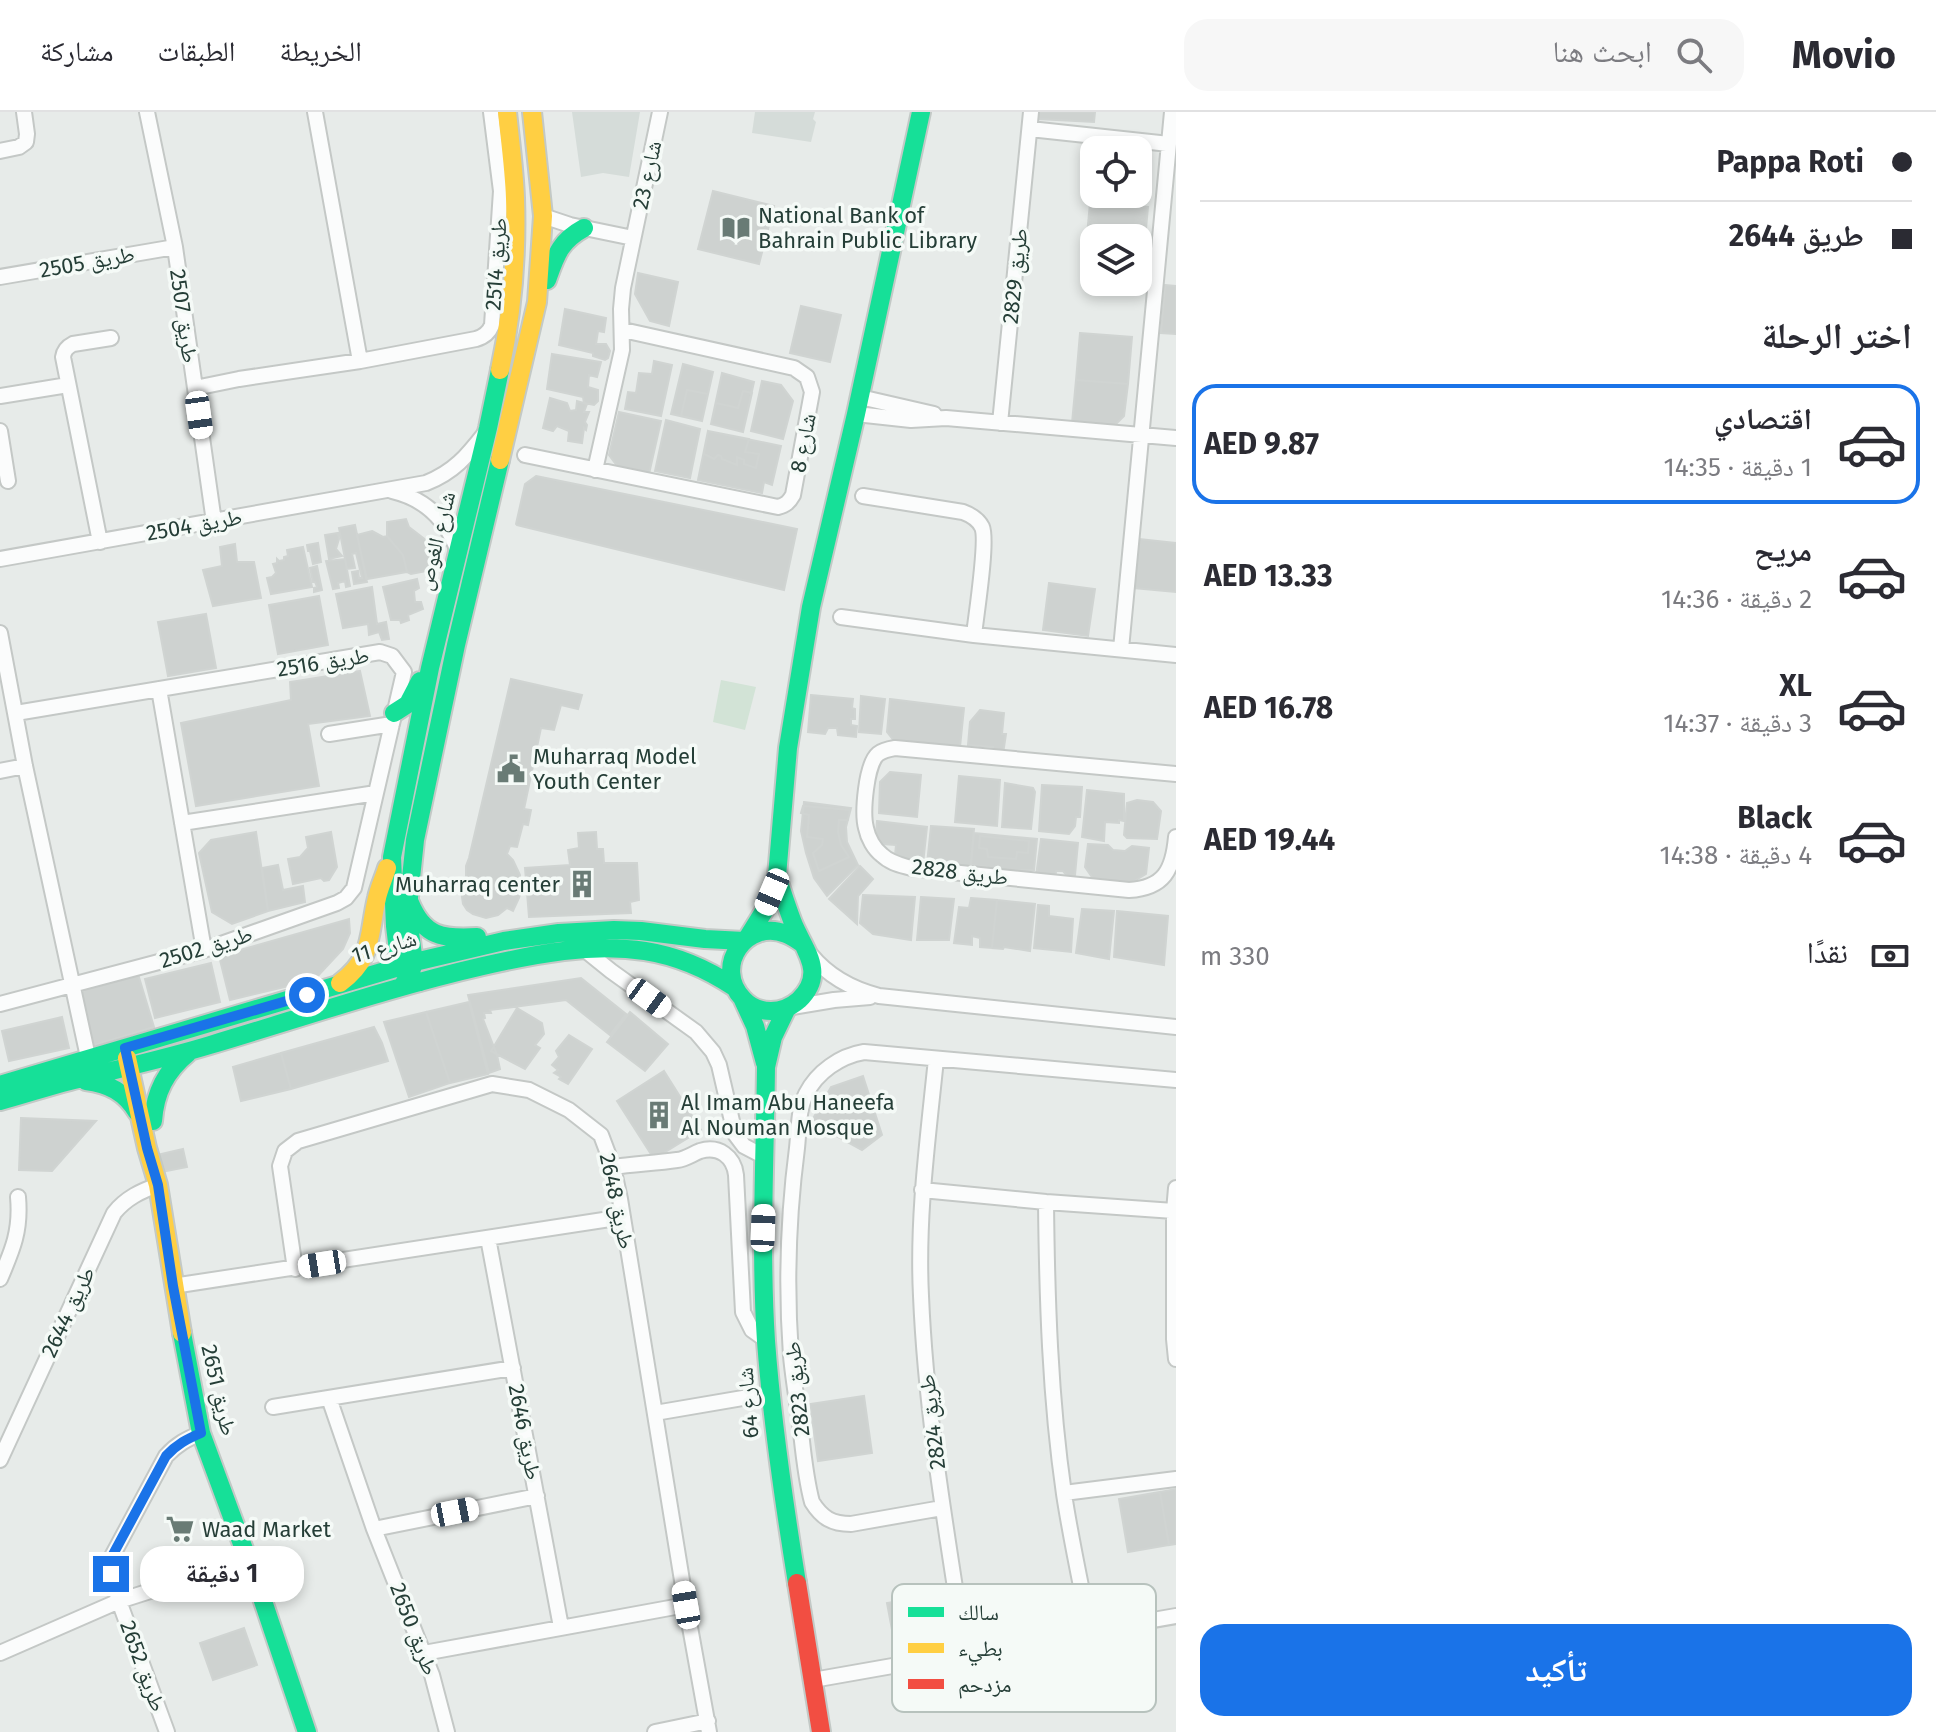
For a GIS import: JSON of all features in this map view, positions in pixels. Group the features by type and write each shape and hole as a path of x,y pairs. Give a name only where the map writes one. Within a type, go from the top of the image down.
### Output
{"street":[{"path":"0,151 19,147 26,142 24,112"},
{"name":"طريق 2507","path":"147,112 175,247 214,522"},
{"path":"315,112 360,361"},
{"name":"طريق 2514","path":"195,388 476,339 490,331 501,191 491,112"},
{"name":"شارع الغوص","path":"409,975 395,926 392,857 430,668 505,346 515,246 515,196 507,112"},
{"path":"516,112 529,197 543,216 633,238 621,298 622,350 595,470"},
{"name":"شارع الغوص","path":"409,975 409,897 415,840 456,645 537,302 543,216 532,112"},
{"name":"شارع 23","path":"633,238 660,112"},
{"path":"921,112 811,607 788,748 777,876 766,908 731,962 731,979 738,994 751,1006 769,1011 879,996 1176,1027"},
{"name":"طريق 2829","path":"1000,423 1031,112"},
{"path":"1121,649 1172,112"},
{"path":"1030,129 1169,144"},
{"path":"537,302 557,250 564,240 584,228"},
{"name":"طريق 2505","path":"0,277 175,247"},
{"name":"شارع 8","path":"525,455 778,507 785,505 793,495 812,392 807,377 794,368 623,330"},
{"path":"100,542 63,357 68,346 111,338"},
{"path":"0,396 68,385"},
{"path":"858,406 895,419 946,418 1176,438"},
{"name":"طريق 2504","path":"0,559 426,483 453,469 488,428"},
{"path":"0,435 8,481"},
{"path":"388,491 419,500 432,510 444,522 458,552"},
{"path":"863,496 963,512 977,520 984,534 974,635"},
{"path":"841,617 974,635 1176,655"},
{"path":"0,633 25,766 88,1057"},
{"name":"طريق 2516","path":"16,713 380,652 392,656 404,672 354,888 337,903"},
{"path":"329,734 393,719 409,705 430,668"},
{"path":"159,689 204,950"},
{"name":"طريق 2828","path":"1176,774 886,749 872,761 869,770 865,813 866,829 872,843 882,856 895,864 1129,890 1154,885 1164,877 1171,866 1176,837"},
{"path":"0,771 25,766"},
{"path":"182,823 376,793"},
{"path":"335,987 351,975 364,959 377,897 392,857"},
{"path":"777,876 812,964 811,981 803,997 788,1008"},
{"path":"409,897 419,922 441,938 493,936 512,939"},
{"name":"طريق 2502","path":"0,1004 204,950 337,903"},
{"name":"شارع 11","path":"0,1101 191,1051 512,939 613,930 712,941 746,939"},
{"path":"746,939 766,930 776,930 794,937 837,979 850,987 879,996"},
{"path":"585,950 705,1040 719,1065 735,1134 744,1146 765,1157"},
{"name":"شارع 11","path":"0,1085 335,987 539,955 585,950 643,951 706,969 738,994"},
{"name":"شارع 64","path":"738,994 755,1026 766,1067"},
{"name":"شارع 64","path":"788,1008 773,1037 766,1067 763,1228 766,1340 776,1443 821,1732"},
{"name":"طريق 2651","path":"132,1046 147,1119 147,1148 158,1185 173,1286 201,1433 307,1732"},
{"path":"70,1081 104,1083 120,1090 147,1119 162,1081 191,1051"},
{"name":"طريق 2823","path":"942,1508 839,1524 818,1512 812,1502 791,1357 789,1231 798,1136 814,1096 831,1074 845,1065 888,1054 1176,1080"},
{"name":"طريق 2824","path":"936,1059 922,1190 921,1293 926,1387 954,1584"},
{"name":"طريق 2648","path":"295,1269 280,1166 285,1151 298,1141 492,1084 529,1090 569,1110 601,1135 613,1167 623,1217 709,1727 655,1732"},
{"path":"613,1167 676,1160 711,1149 729,1157 736,1168 743,1312 752,1330 766,1340"},
{"name":"طريق 2644","path":"0,1460 114,1213 122,1203 158,1185"},
{"path":"1176,1188 1176,1359"},
{"path":"922,1190 1174,1211"},
{"path":"0,1279 14,1248 18,1230 18,1197"},
{"path":"1046,1202 1053,1395 1064,1493 1081,1584"},
{"path":"173,1286 623,1217"},
{"name":"طريق 2646","path":"488,1238 561,1627"},
{"path":"273,1407 513,1368"},
{"path":"655,1413 772,1393"},
{"name":"طريق 2650","path":"329,1398 374,1529 438,1692 447,1732"},
{"path":"119,1601 109,1567 110,1560 166,1456 184,1440 201,1433"},
{"path":"1064,1493 1176,1479"},
{"path":"374,1529 537,1496"},
{"path":"0,1653 119,1601 247,1560"},
{"name":"طريق 2652","path":"119,1601 165,1732"},
{"path":"424,1653 686,1605"},
{"path":"1156,1619 1176,1616"},
{"path":"813,1680 892,1665"}],"shaded area":[{"path":"572,112 640,112 629,177 603,173 581,177"},
{"path":"755,112 815,112 811,142 752,133"}],"green space":[{"path":"721,680 756,687 745,730 713,722"}],"building":[{"path":"1038,112 1095,112 1094,122 1038,119"},
{"name":"National Bank of Bahrain Public Library","path":"713,191 774,206 759,264 698,249"},
{"path":"1090,208 1148,208 1146,224 1088,224"},
{"path":"638,273 678,282 669,326 650,321 635,294"},
{"path":"1165,285 1176,286 1176,334 1161,333"},
{"path":"801,306 841,315 830,362 790,353"},
{"path":"565,309 606,318 604,332 598,331 596,344 606,344 610,351 608,358 605,360 593,356 593,353 559,345"},
{"path":"1080,333 1132,337 1128,384 1076,380"},
{"path":"552,354 601,362 597,377 589,375 588,387 598,390 598,401 594,405 584,403 583,397 547,389"},
{"path":"654,361 672,365 661,416 625,409 628,392 636,393 639,373 652,374"},
{"path":"683,364 713,372 702,421 671,414"},
{"path":"722,373 754,382 743,432 711,424"},
{"path":"1076,380 1128,384 1124,416 1113,427 1072,423"},
{"path":"762,381 781,385 793,401 783,439 751,431"},
{"path":"687,390 708,394 702,421 681,416"},
{"path":"743,391 752,393 743,432 711,424 716,403 738,408"},
{"path":"550,398 567,403 570,411 576,410 577,401 587,404 584,412 589,412 582,443 568,441 569,431 557,426 553,431 543,428"},
{"path":"619,412 661,421 649,474 618,467 609,455"},
{"path":"666,420 700,429 690,478 655,471"},
{"path":"708,431 781,446 772,485 764,482 762,493 698,480"},
{"path":"708,431 749,439 745,452 759,454 756,468 744,464 744,460 737,457 737,465 718,455 714,459 704,454"},
{"path":"536,476 797,529 784,590 517,525 525,484"},
{"path":"406,519 409,527 435,547 437,569 407,572 403,555 387,536 387,522"},
{"path":"355,525 367,582 354,584 352,572 358,571 359,578 362,578 356,553 352,554 355,568 347,569 339,528"},
{"path":"372,531 387,536 403,555 407,572 367,579 357,535"},
{"path":"338,533 336,549 342,556 329,559 325,535"},
{"path":"1139,539 1176,543 1176,592 1134,588"},
{"path":"318,543 321,562 313,564 307,545"},
{"path":"235,544 237,562 254,562 261,598 213,606 203,570 222,566 220,547"},
{"path":"303,547 312,587 271,594 267,578 276,573 273,564 277,563 277,559 284,560 288,556 287,550"},
{"path":"345,559 350,586 346,587 345,581 338,583 339,588 333,589 326,561"},
{"path":"317,566 322,590 314,592 317,587 310,568"},
{"path":"417,579 419,588 414,591 415,602 421,602 423,609 408,615 409,620 401,623 400,620 391,620 383,587"},
{"path":"1049,583 1095,589 1088,636 1043,630"},
{"path":"372,587 377,624 386,622 389,639 382,640 379,632 369,635 368,624 343,628 336,594"},
{"path":"319,596 328,645 278,654 269,605"},
{"path":"206,614 216,668 168,676 158,622"},
{"path":"360,671 370,716 308,724 319,786 196,806 181,723 291,700 290,682"},
{"name":"Muharraq Model Youth Center","path":"511,679 582,695 578,709 561,705 554,730 541,728 524,809 531,810 528,825 523,824 517,847 510,846 507,854 520,875 519,898 513,911 507,908 498,915 486,918 467,910 461,890"},
{"path":"811,695 853,699 855,719 851,719 851,725 857,726 856,737 838,735 837,728 828,728 825,734 808,732"},
{"path":"861,696 885,699 881,734 859,732"},
{"path":"890,699 964,708 960,747 895,742 887,732"},
{"path":"980,710 1004,713 1002,734 1006,734 1003,754 992,753 993,747 968,745 970,722"},
{"path":"890,772 921,775 917,817 879,813 880,782"},
{"path":"959,776 1000,780 997,826 955,822"},
{"path":"1005,783 1033,788 1031,829 1002,827"},
{"path":"1042,785 1082,787 1080,817 1076,817 1075,826 1069,834 1039,831"},
{"path":"1087,790 1124,794 1124,821 1105,822 1104,841 1082,837"},
{"path":"1137,800 1153,802 1161,811 1157,839 1127,838 1124,835 1127,803"},
{"path":"804,802 851,808 846,827 847,842 858,865 827,896 814,878 806,853 801,831"},
{"path":"803,806 850,810 848,820 839,820 838,832 841,845 849,857 819,871 813,853 822,845 823,839 807,837 809,815 801,813"},
{"path":"877,821 927,827 923,864 907,863 895,855 896,845 882,844 876,836"},
{"path":"931,826 974,829 970,873 927,864"},
{"path":"256,832 268,911 232,924 212,912 199,853 211,840"},
{"path":"331,832 337,867 329,880 321,878 293,884 288,859 300,857 308,848 306,837"},
{"name":"Muharraq center","path":"596,832 597,849 603,849 604,863 637,863 639,900 630,902 631,913 529,917 525,868 570,865 568,850 579,848 578,833"},
{"path":"974,833 1037,839 1034,870 991,872 987,867 971,865"},
{"path":"980,836 1029,841 1028,853 1017,852 1016,859 988,857 987,849 979,848"},
{"path":"1041,839 1078,843 1075,875 1068,877 1063,871 1056,871 1055,881 1036,876"},
{"path":"1088,844 1108,845 1113,850 1125,851 1132,846 1149,848 1146,874 1131,883 1094,880 1085,867"},
{"path":"278,865 283,890 303,886 305,902 268,911 262,868"},
{"path":"860,866 873,879 858,896 857,924 829,899"},
{"path":"863,895 915,897 911,940 873,934 860,923"},
{"path":"921,897 954,899 949,940 917,940"},
{"path":"971,898 997,900 992,948 980,947 980,938 972,936 972,945 954,943 959,907 969,908"},
{"path":"997,900 1035,904 1030,951 992,948"},
{"path":"1038,905 1049,906 1049,916 1073,919 1071,952 1034,948"},
{"path":"1082,909 1114,911 1109,959 1076,953"},
{"path":"1117,911 1168,916 1164,965 1114,957"},
{"path":"349,919 350,933 343,949 314,980 230,1000 219,956"},
{"path":"211,963 220,1002 155,1018 145,979"},
{"path":"138,974 154,1027 88,1047 76,993"},
{"path":"581,978 626,1014 610,1035 566,1000 490,1010 491,1013 484,1013 483,1019 500,1069 489,1073 468,995"},
{"path":"469,1002 488,1074 450,1083 426,1012"},
{"path":"517,1008 542,1023 544,1034 535,1045 540,1048 525,1069 491,1051"},
{"path":"426,1012 450,1083 409,1097 384,1022"},
{"path":"630,1012 668,1044 645,1071 607,1042"},
{"path":"62,1017 69,1048 9,1061 2,1031"},
{"path":"374,1027 388,1061 291,1089 281,1053"},
{"path":"569,1035 592,1049 568,1084 559,1079 561,1077 554,1073 558,1070 552,1065 559,1057 556,1051"},
{"path":"281,1053 291,1089 241,1101 233,1067"},
{"name":"Al Imam Abu Haneefa Al Nouman Mosque","path":"664,1071 701,1130 654,1159 617,1101"},
{"path":"863,1076 882,1135 862,1150 811,1122 831,1087"},
{"path":"21,1118 96,1121 52,1171 19,1170"},
{"path":"183,1149 187,1167 161,1172 157,1155"},
{"path":"864,1396 872,1453 818,1461 810,1404"},
{"path":"1176,1489 1176,1544 1169,1545 1160,1492"},
{"path":"1160,1492 1169,1545 1128,1552 1119,1499"},
{"path":"892,1602 892,1630 887,1603"},
{"path":"244,1628 257,1665 213,1680 200,1643"}],"traffic: fast":[{"path":"748,937 766,908 777,876 788,748 811,607 921,112"},
{"path":"547,280 560,250 569,238 584,228"},
{"path":"420,982 409,977 400,967 392,857 430,668 500,370"},
{"path":"402,986 414,963 409,897 415,840 456,645 500,460"},
{"path":"394,713 408,704 420,681"},
{"path":"777,876 793,923 811,962 811,980 799,1000 782,1009 763,1010 746,1002 734,986 731,973 738,948 758,933 772,931 802,943"},
{"path":"410,903 422,923 436,934 477,937"},
{"path":"0,1085 419,961 504,941 559,933 614,930 744,941"},
{"path":"0,1101 193,1050 414,983 543,954 604,948 645,951 691,964 734,987"},
{"path":"743,1000 755,1026 765,1063"},
{"path":"787,1008 773,1037 766,1067 763,1273 772,1402 797,1583"},
{"path":"153,1121 163,1083 188,1053"},
{"path":"86,1081 116,1090 137,1112"},
{"path":"182,1333 201,1433 307,1732"}],"traffic: slow":[{"path":"500,370 511,306 515,241 507,112"},
{"path":"500,460 537,302 543,216 532,112"},
{"path":"340,983 351,974 364,955 387,868"},
{"path":"127,1058 158,1185 182,1333"}],"traffic: jam":[{"path":"797,1583 821,1732"}],"place":[{"name":"National Bank of Bahrain Public Library","path":"736,228"},
{"name":"Muharraq Model Youth Center","path":"511,769"},
{"name":"Muharraq center","path":"582,884"},
{"name":"Al Imam Abu Haneefa Al Nouman Mosque","path":"659,1115"},
{"name":"Waad Market","path":"180,1529"}],"route":[{"path":"111,1574 110,1560 166,1456 184,1440 201,1433 173,1286 158,1185 125,1048 307,995"}]}
